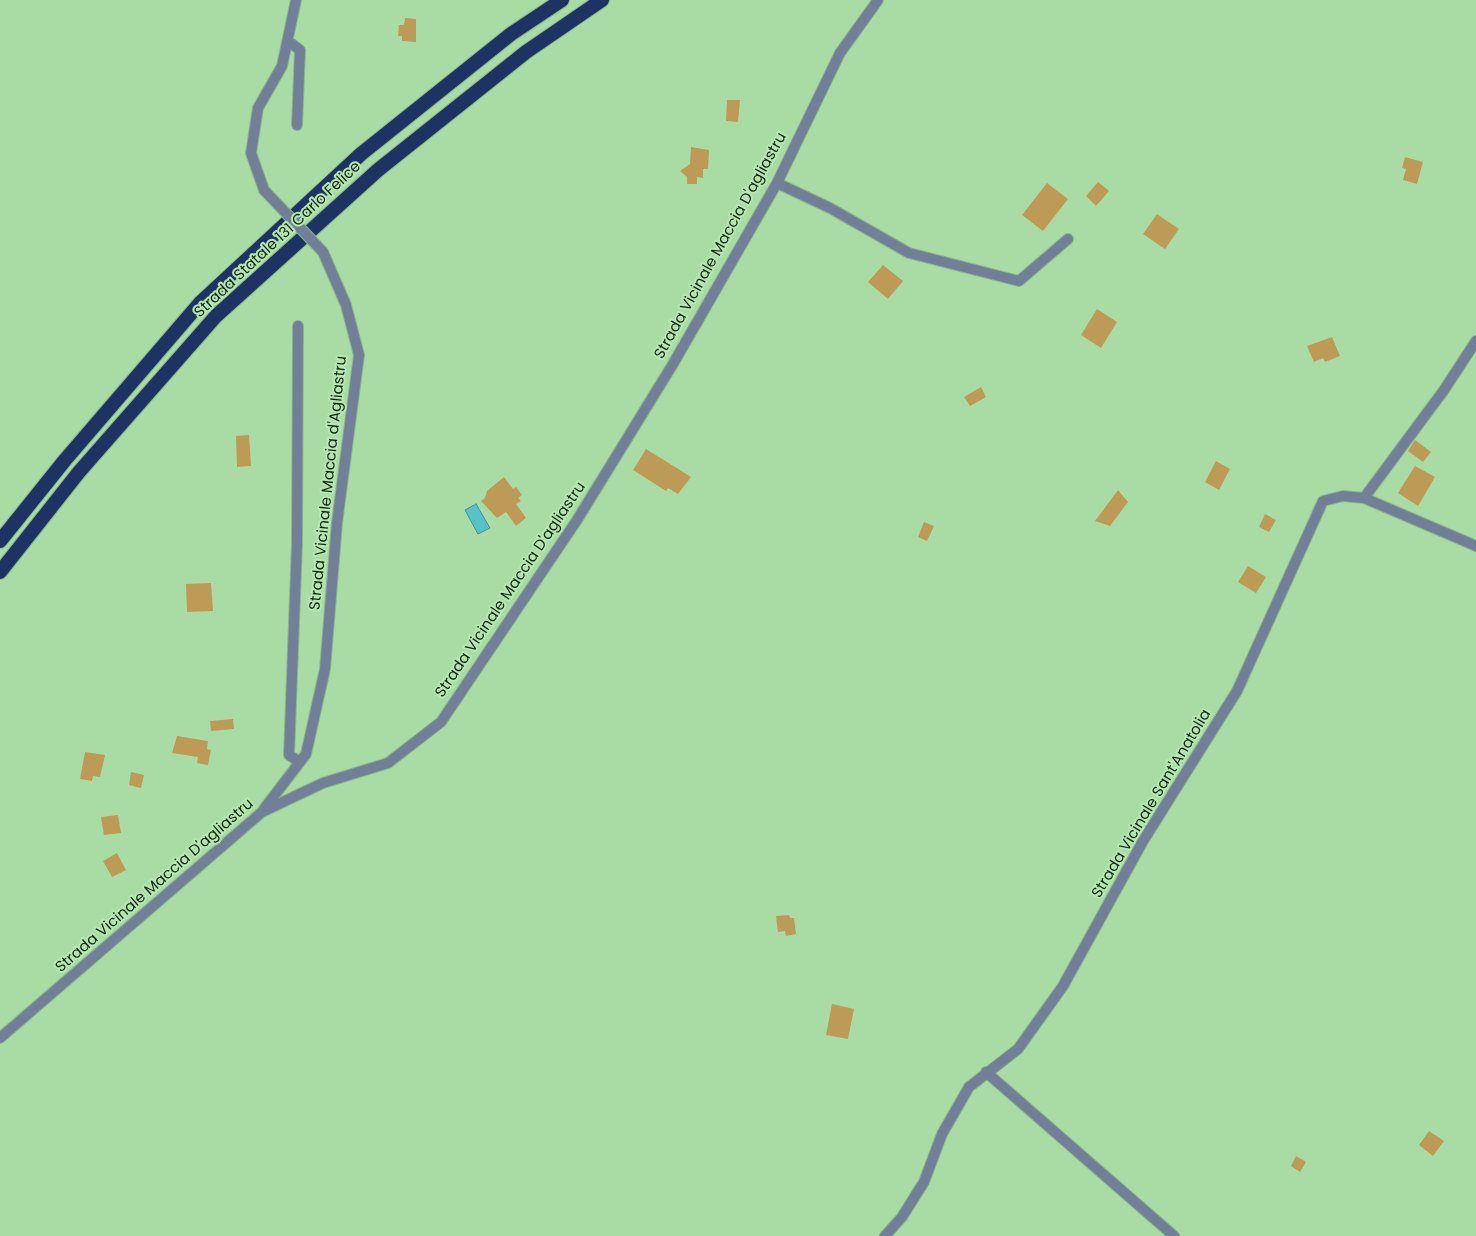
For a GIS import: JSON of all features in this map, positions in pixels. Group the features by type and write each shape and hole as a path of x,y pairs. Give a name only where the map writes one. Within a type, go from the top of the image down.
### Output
{"highway":[{"name":"Strada Statale 131 Carlo Felice","path":"0,541 35,496 207,296 361,154 511,34 562,0"},
{"name":"Strada Statale 131 Carlo Felice","path":"0,572 79,472 216,316 378,170 526,52 602,0"}],"street":[{"name":"Strada Vicinale Maccia d'Agliastru","path":"262,812 306,754 325,669 338,523 359,355 346,305 323,252 264,190 251,153 258,108 282,66 296,0"},
{"name":"Strada Vicinale Maccia D'agliastru","path":"0,1038 262,812 323,783 388,763 441,722 577,520 673,364 777,183 840,53 878,0"},
{"path":"288,41 300,50 297,125"},
{"path":"777,183 830,208 909,253 1019,281 1068,239"},
{"path":"298,326 297,543 289,755 300,762"},
{"path":"1364,498 1444,390 1476,341"},
{"name":"Strada Vicinale Sant'Anatolia","path":"886,1236 902,1217 924,1182 942,1134 969,1087 1018,1048 1063,986 1143,842 1237,691 1323,501 1343,496 1364,498 1476,546"},
{"path":"986,1072 1174,1236"}],"water":[{"path":"476,504 490,528 478,534 465,510"}],"building":[{"path":"405,18 416,19 416,42 402,41 402,36 398,36 399,25 404,25"},
{"path":"727,100 740,100 738,122 726,121"},
{"path":"691,147 709,150 708,169 703,169 703,178 697,177 697,184 687,184 687,177 680,171 690,164"},
{"path":"1405,157 1423,162 1417,184 1403,180 1406,169 1402,168"},
{"path":"1098,182 1109,191 1096,206 1086,196"},
{"path":"1047,183 1068,199 1043,231 1022,215"},
{"path":"1157,214 1179,229 1165,249 1143,234"},
{"path":"883,265 903,281 888,299 868,282"},
{"path":"1097,309 1117,322 1101,348 1081,335"},
{"path":"1332,337 1340,356 1325,362 1323,358 1314,362 1307,346"},
{"path":"981,387 986,397 970,406 964,397"},
{"path":"249,435 251,466 237,467 236,436"},
{"path":"1415,440 1431,452 1423,462 1408,451"},
{"path":"646,449 691,477 678,494 668,488 666,491 633,470"},
{"path":"1216,461 1230,469 1219,490 1205,482"},
{"path":"1415,466 1435,477 1418,506 1398,493"},
{"path":"504,477 513,489 516,487 522,495 518,498 521,501 516,504 526,518 516,526 506,512 497,518 481,501 485,498 487,491"},
{"path":"1118,490 1128,502 1110,526 1095,521"},
{"path":"1265,514 1276,520 1269,532 1259,527"},
{"path":"924,522 934,526 927,541 918,537"},
{"path":"1248,566 1266,577 1256,593 1238,582"},
{"path":"211,583 213,611 187,612 186,584"},
{"path":"233,719 234,729 211,731 210,721"},
{"path":"177,736 208,741 207,749 211,750 208,765 197,763 198,757 172,753"},
{"path":"85,752 105,755 100,777 93,776 92,781 80,779"},
{"path":"131,772 144,775 141,788 129,785"},
{"path":"118,815 121,833 104,835 101,817"},
{"path":"117,853 126,870 112,877 103,861"},
{"path":"789,915 790,918 794,918 796,934 786,936 785,931 778,932 776,916"},
{"path":"832,1004 854,1009 848,1039 826,1035"},
{"path":"1429,1131 1444,1141 1433,1156 1419,1145"},
{"path":"1296,1156 1306,1162 1300,1172 1291,1166"}]}
